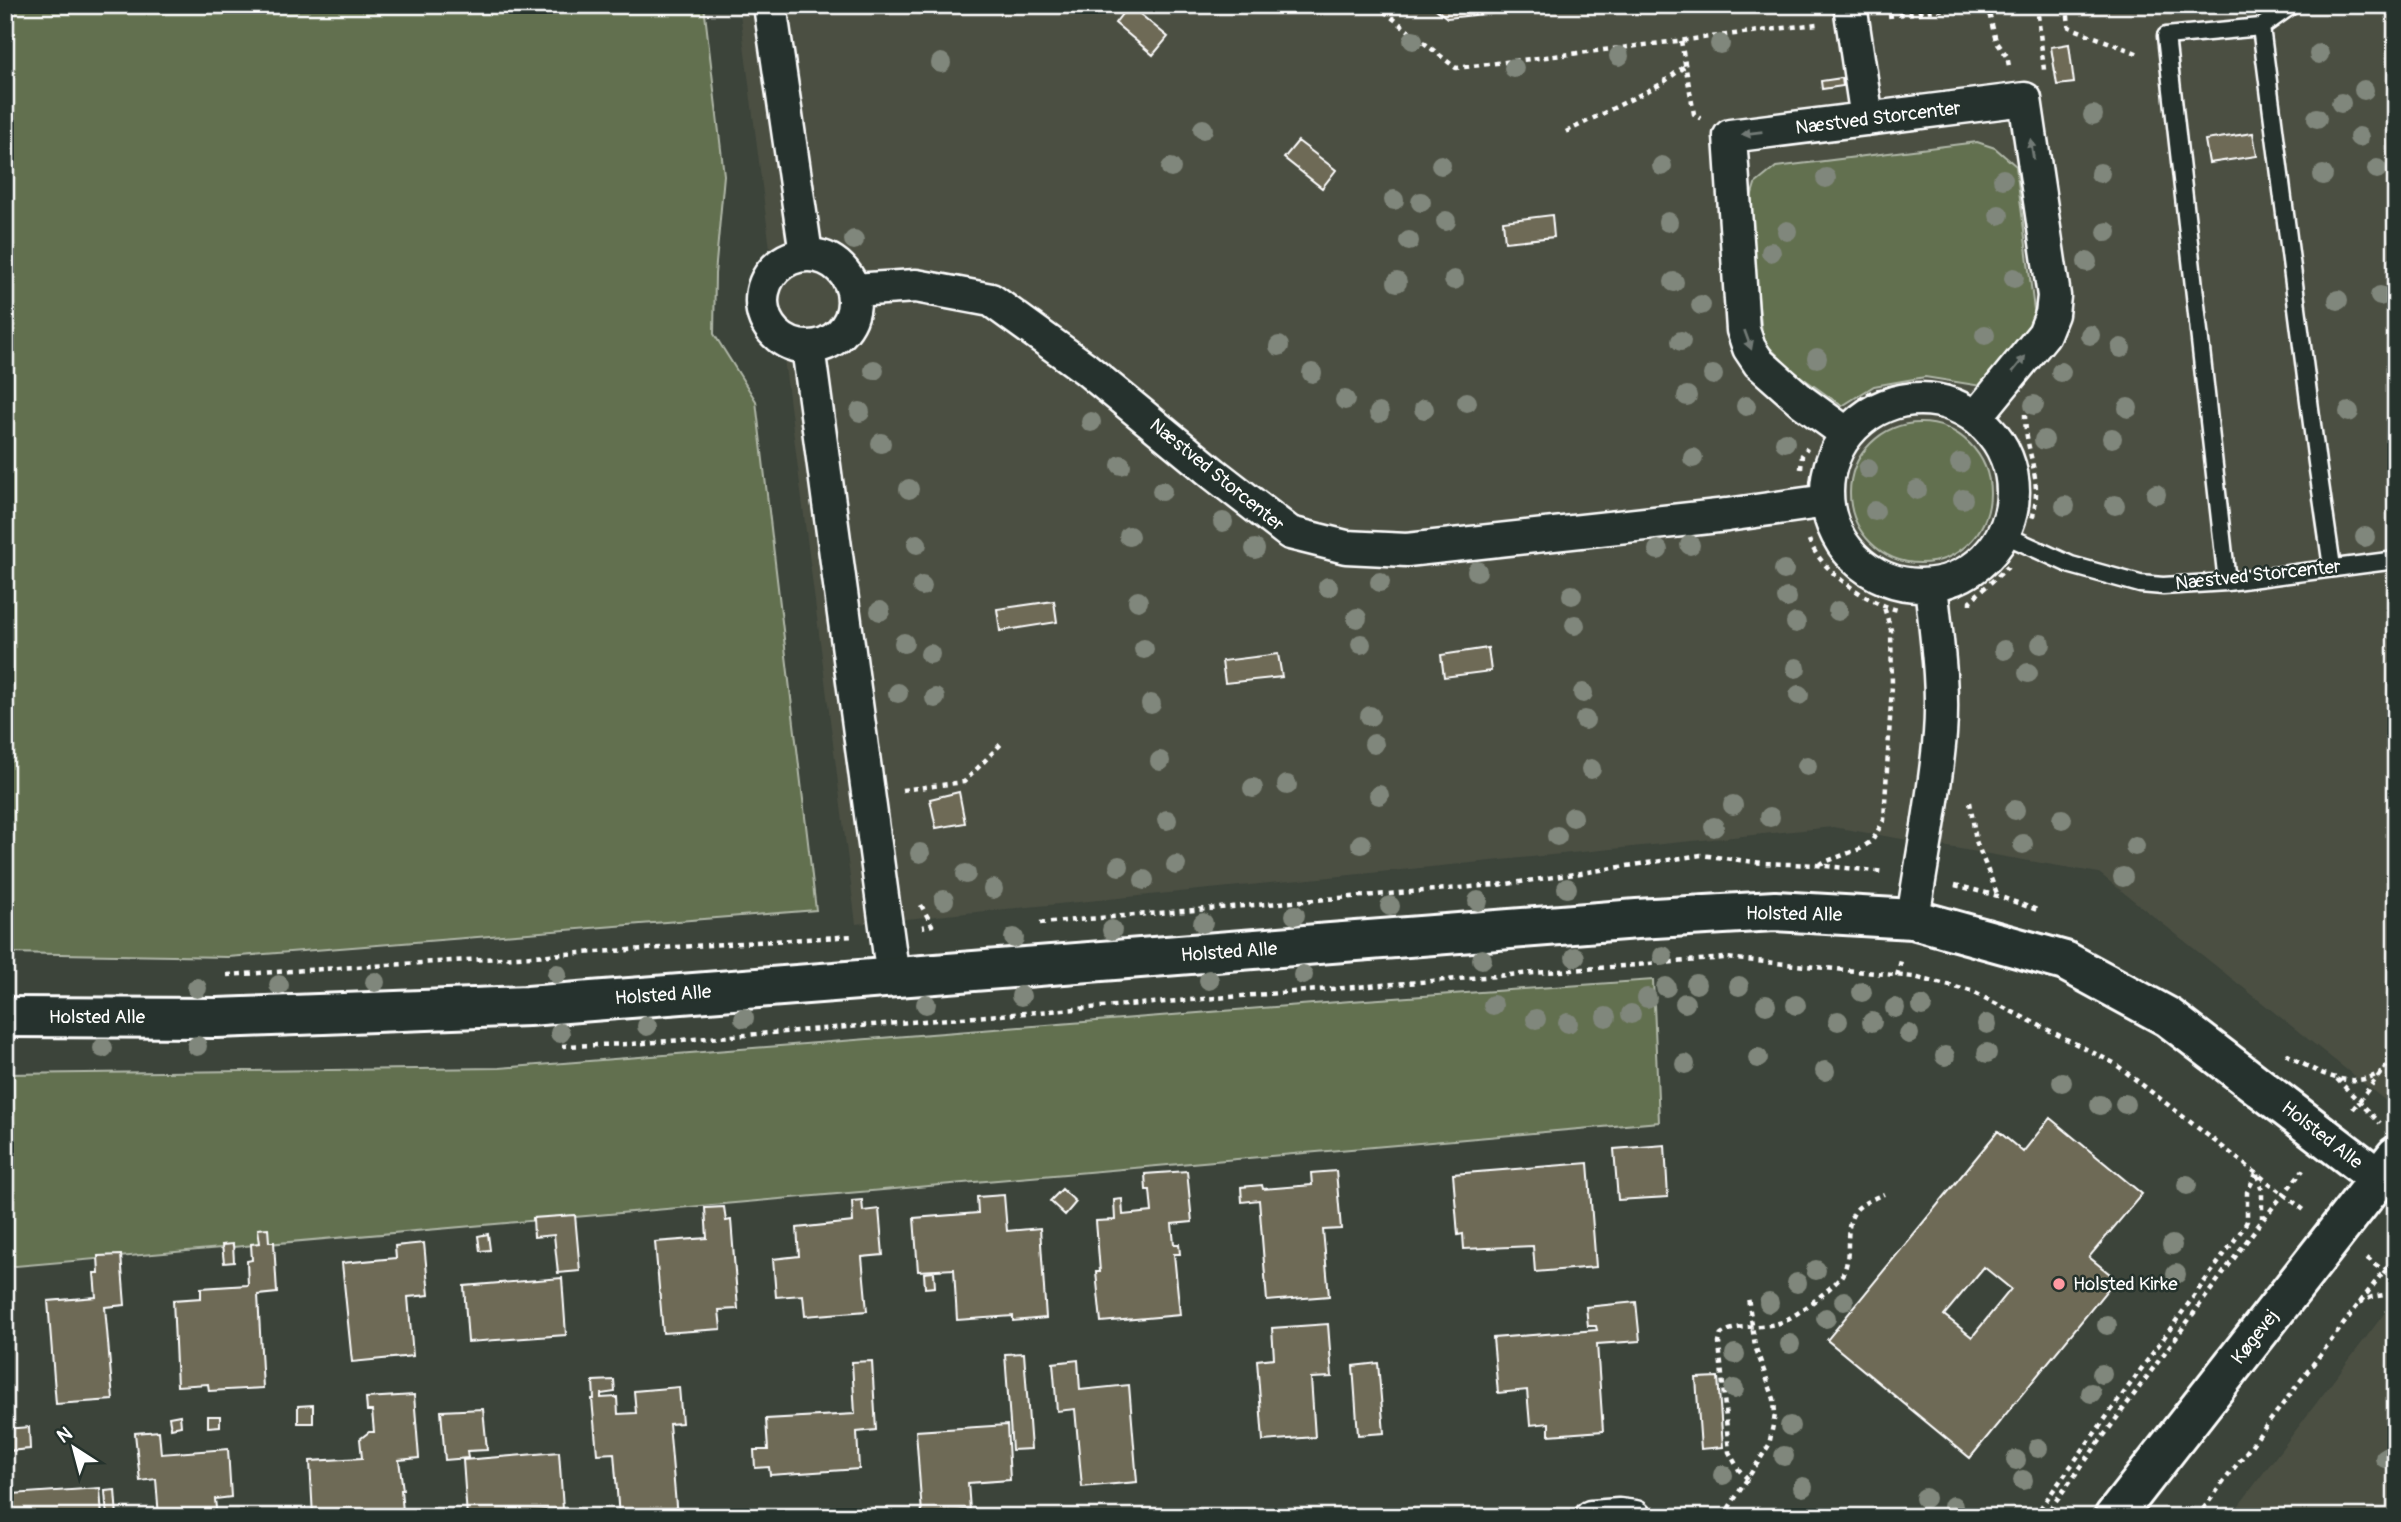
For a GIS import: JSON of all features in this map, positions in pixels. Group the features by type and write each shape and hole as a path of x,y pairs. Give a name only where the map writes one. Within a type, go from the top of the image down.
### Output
{"street":[{"path":"770,5 806,254"},
{"path":"1851,13 1867,119"},
{"path":"1976,417 2044,334 2052,314 2054,296 2025,99 2016,100"},
{"name":"Næstved Storcenter","path":"1730,136 2016,100"},
{"path":"1730,136 1744,330 1749,348 1759,363 1803,402 1838,427"},
{"path":"806,254 821,256 835,263 847,275 853,290 854,303 845,329 835,339 822,345 792,345 778,337 768,325 762,310 761,294 766,279 776,266 790,258 806,254"},
{"name":"Næstved Storcenter","path":"853,290 916,286 991,300 1085,368 1290,533 1346,547 1407,550 1813,503"},
{"path":"808,347 893,978"},
{"path":"1838,427 1894,402 1922,399 1951,404 1976,417 1998,441 2011,471 2013,503 2003,534 1986,559 1932,595"},
{"path":"1838,427 1835,454 1828,477 1813,503 1851,555 1874,574 1932,595"},
{"path":"1913,919 1932,805 1940,733 1941,692 1932,595"},
{"name":"Holsted Alle","path":"5,1017 218,1017 527,1006 1651,918 1775,911 1913,919 2065,961 2168,1017 2389,1164"},
{"name":"Køgevej","path":"2114,1517 2389,1164"},
{"path":"1591,1517 1635,1517"}],"lane":[{"path":"2227,582 2166,36 2260,27 2292,5"},
{"path":"2260,27 2332,567"},
{"name":"Næstved Storcenter","path":"2003,534 2071,565 2140,584 2163,586 2227,582 2396,560"}],"path":[{"path":"1376,5 1456,68 1681,41 1851,13 1980,5"},
{"path":"1987,5 1996,41 2007,55 2016,100"},
{"path":"2067,5 2069,27 2169,65"},
{"path":"1681,41 1694,114 1730,136"},
{"path":"1566,132 1661,84 1685,66"},
{"path":"1970,601 1932,595 1904,611 1884,607 1837,577 1810,544 1813,503 1802,455 1838,427 1873,391 1921,384 1997,391 2025,418"},
{"path":"1816,865 1860,849 1872,841 1884,820 1892,685 1891,630 1884,607"},
{"path":"898,793 907,788 964,782 1002,743"},
{"path":"1032,924 1507,884 1701,855 1762,863 1816,865 1919,876"},
{"path":"919,902 936,932"},
{"path":"221,975 887,932 932,925"},
{"path":"549,1046 631,1044 1725,958 1914,978 1971,991 2114,1063 2256,1174 2262,1190 2262,1221"},
{"path":"2326,1074 2352,1082 2369,1080 2381,1072"},
{"path":"2337,1079 2389,1164"},
{"path":"2034,1517 2244,1227 2248,1214 2246,1198 2256,1174"},
{"path":"1748,1479 1738,1469 1729,1452 1719,1343 1721,1334 1725,1331 1779,1323 1791,1318 1841,1277 1846,1265 1852,1217 1857,1209 1884,1194"},
{"path":"2044,1517 2267,1214"},
{"path":"2197,1517 2396,1255"},
{"path":"2383,1270 2396,1280"},
{"path":"2358,1303 2372,1297 2396,1293"},
{"path":"1723,1517 1769,1445 1775,1415 1773,1399 1759,1362 1748,1297"}],"shaded area":[{"path":"739,5 2396,5 2396,1109 2099,873 1833,827 856,924"},
{"path":"2396,1298 2396,1517 2230,1517"}],"green space":[{"path":"5,5 704,5 724,175 715,274 714,334 756,401 816,910 228,957 5,953"},
{"path":"1977,142 1995,148 2016,166 2035,318 1981,386 1925,377 1874,386 1842,406 1793,371 1763,341 1748,207 1755,184 1776,167"},
{"path":"1920,423 1947,428 1970,443 1985,466 1990,493 1985,520 1970,543 1947,558 1920,563 1893,558 1870,543 1855,520 1850,493 1855,466 1870,443 1893,428"},
{"path":"1653,980 1659,1122 5,1267 5,1074 499,1068"}],"building":[{"path":"1129,5 1168,37 1153,55 1115,23"},
{"path":"1431,5 1570,5 1447,18"},
{"path":"2069,44 2074,83 2057,85 2051,47"},
{"path":"1842,78 1843,86 1822,89 1821,81"},
{"path":"2253,133 2257,156 2209,163 2205,140"},
{"path":"1298,141 1336,170 1322,188 1284,158"},
{"path":"1552,215 1554,237 1505,242 1503,221"},
{"path":"1054,601 1057,622 1000,631 997,609"},
{"path":"1488,648 1491,671 1444,677 1441,655"},
{"path":"1278,654 1282,677 1225,683 1222,661"},
{"path":"959,792 965,823 936,828 930,799"},
{"name":"Holsted Kirke","path":"2050,1118 2142,1194 2089,1257 2116,1279 1970,1458 1827,1340 1998,1131 2023,1152","holes":["1984,1267 2011,1289 1972,1337 1944,1315"]},
{"path":"1665,1145 1668,1197 1618,1200 1614,1149"},
{"path":"1588,1163 1596,1267 1535,1272 1533,1246 1464,1249 1463,1234 1458,1235 1453,1174"},
{"path":"1187,1171 1192,1222 1172,1224 1174,1244 1179,1244 1180,1254 1174,1254 1180,1315 1101,1322 1096,1272 1100,1272 1096,1221 1115,1220 1114,1200 1122,1199 1123,1215 1152,1212 1145,1174"},
{"path":"1336,1171 1341,1229 1323,1230 1329,1296 1267,1301 1259,1200 1242,1202 1241,1187 1262,1185 1263,1189 1312,1185 1311,1173"},
{"path":"1062,1189 1076,1202 1065,1215 1050,1201"},
{"path":"1004,1195 1007,1231 1040,1228 1046,1318 1013,1321 1013,1316 957,1320 954,1269 918,1271 914,1218 978,1213 977,1197"},
{"path":"862,1200 863,1211 879,1209 883,1255 862,1257 867,1311 805,1316 803,1295 776,1297 773,1259 799,1256 797,1228 853,1222 852,1201"},
{"path":"724,1207 726,1221 731,1220 738,1309 719,1310 721,1329 663,1333 655,1242 707,1238 705,1208"},
{"path":"575,1215 580,1271 558,1273 554,1235 534,1237 533,1218"},
{"path":"268,1228 269,1242 274,1242 277,1293 258,1295 263,1388 209,1391 208,1384 177,1386 173,1300 201,1298 201,1288 248,1285 247,1261 252,1260 251,1244 260,1243 258,1229"},
{"path":"488,1234 490,1250 480,1251 478,1236"},
{"path":"424,1243 429,1295 408,1297 413,1356 352,1362 342,1263 396,1258 395,1246"},
{"path":"233,1244 234,1262 224,1263 222,1245"},
{"path":"121,1255 125,1305 105,1307 113,1400 56,1404 48,1301 96,1297 94,1273 99,1273 98,1256"},
{"path":"934,1272 935,1287 925,1288 924,1273"},
{"path":"562,1278 566,1335 468,1342 464,1286"},
{"path":"1636,1302 1640,1341 1597,1344 1603,1431 1549,1435 1549,1423 1530,1425 1527,1390 1498,1393 1493,1338 1597,1330 1596,1326 1588,1326 1586,1307"},
{"path":"1328,1324 1332,1377 1311,1378 1315,1437 1263,1441 1257,1360 1274,1358 1272,1328"},
{"path":"1024,1353 1031,1449 1012,1450 1005,1354"},
{"path":"1078,1360 1080,1390 1129,1385 1137,1482 1082,1487 1075,1409 1057,1411 1053,1363"},
{"path":"872,1361 876,1430 857,1432 859,1469 770,1475 769,1467 755,1468 754,1450 768,1450 766,1419 855,1414 852,1362"},
{"path":"1378,1363 1384,1433 1358,1435 1353,1366"},
{"path":"1718,1377 1723,1447 1701,1449 1696,1378"},
{"path":"614,1380 615,1392 601,1394 601,1398 617,1397 618,1414 636,1413 634,1391 679,1387 682,1423 669,1424 677,1517 619,1517 614,1453 597,1454 592,1399 593,1381"},
{"path":"414,1395 419,1458 399,1460 403,1511 361,1514 361,1517 313,1517 310,1461 362,1458 360,1439 369,1432 374,1432 372,1411 367,1411 366,1398"},
{"path":"313,1405 313,1423 298,1423 298,1406"},
{"path":"483,1409 487,1450 467,1451 468,1458 445,1460 441,1411"},
{"path":"180,1415 181,1426 171,1428 169,1417"},
{"path":"208,1416 220,1416 220,1426 208,1427"},
{"path":"1007,1425 1010,1480 968,1483 970,1510 922,1514 916,1431"},
{"path":"29,1427 30,1449 8,1451 12,1494 100,1488 102,1517 7,1517 5,1429"},
{"path":"159,1431 161,1454 228,1449 231,1497 215,1499 217,1517 159,1517 156,1479 140,1481 135,1433"},
{"path":"559,1452 563,1509 467,1517 463,1460"},
{"path":"115,1490 117,1517 107,1517 105,1491"}],"place":[{"name":"Holsted Kirke","path":"2059,1284"}]}
